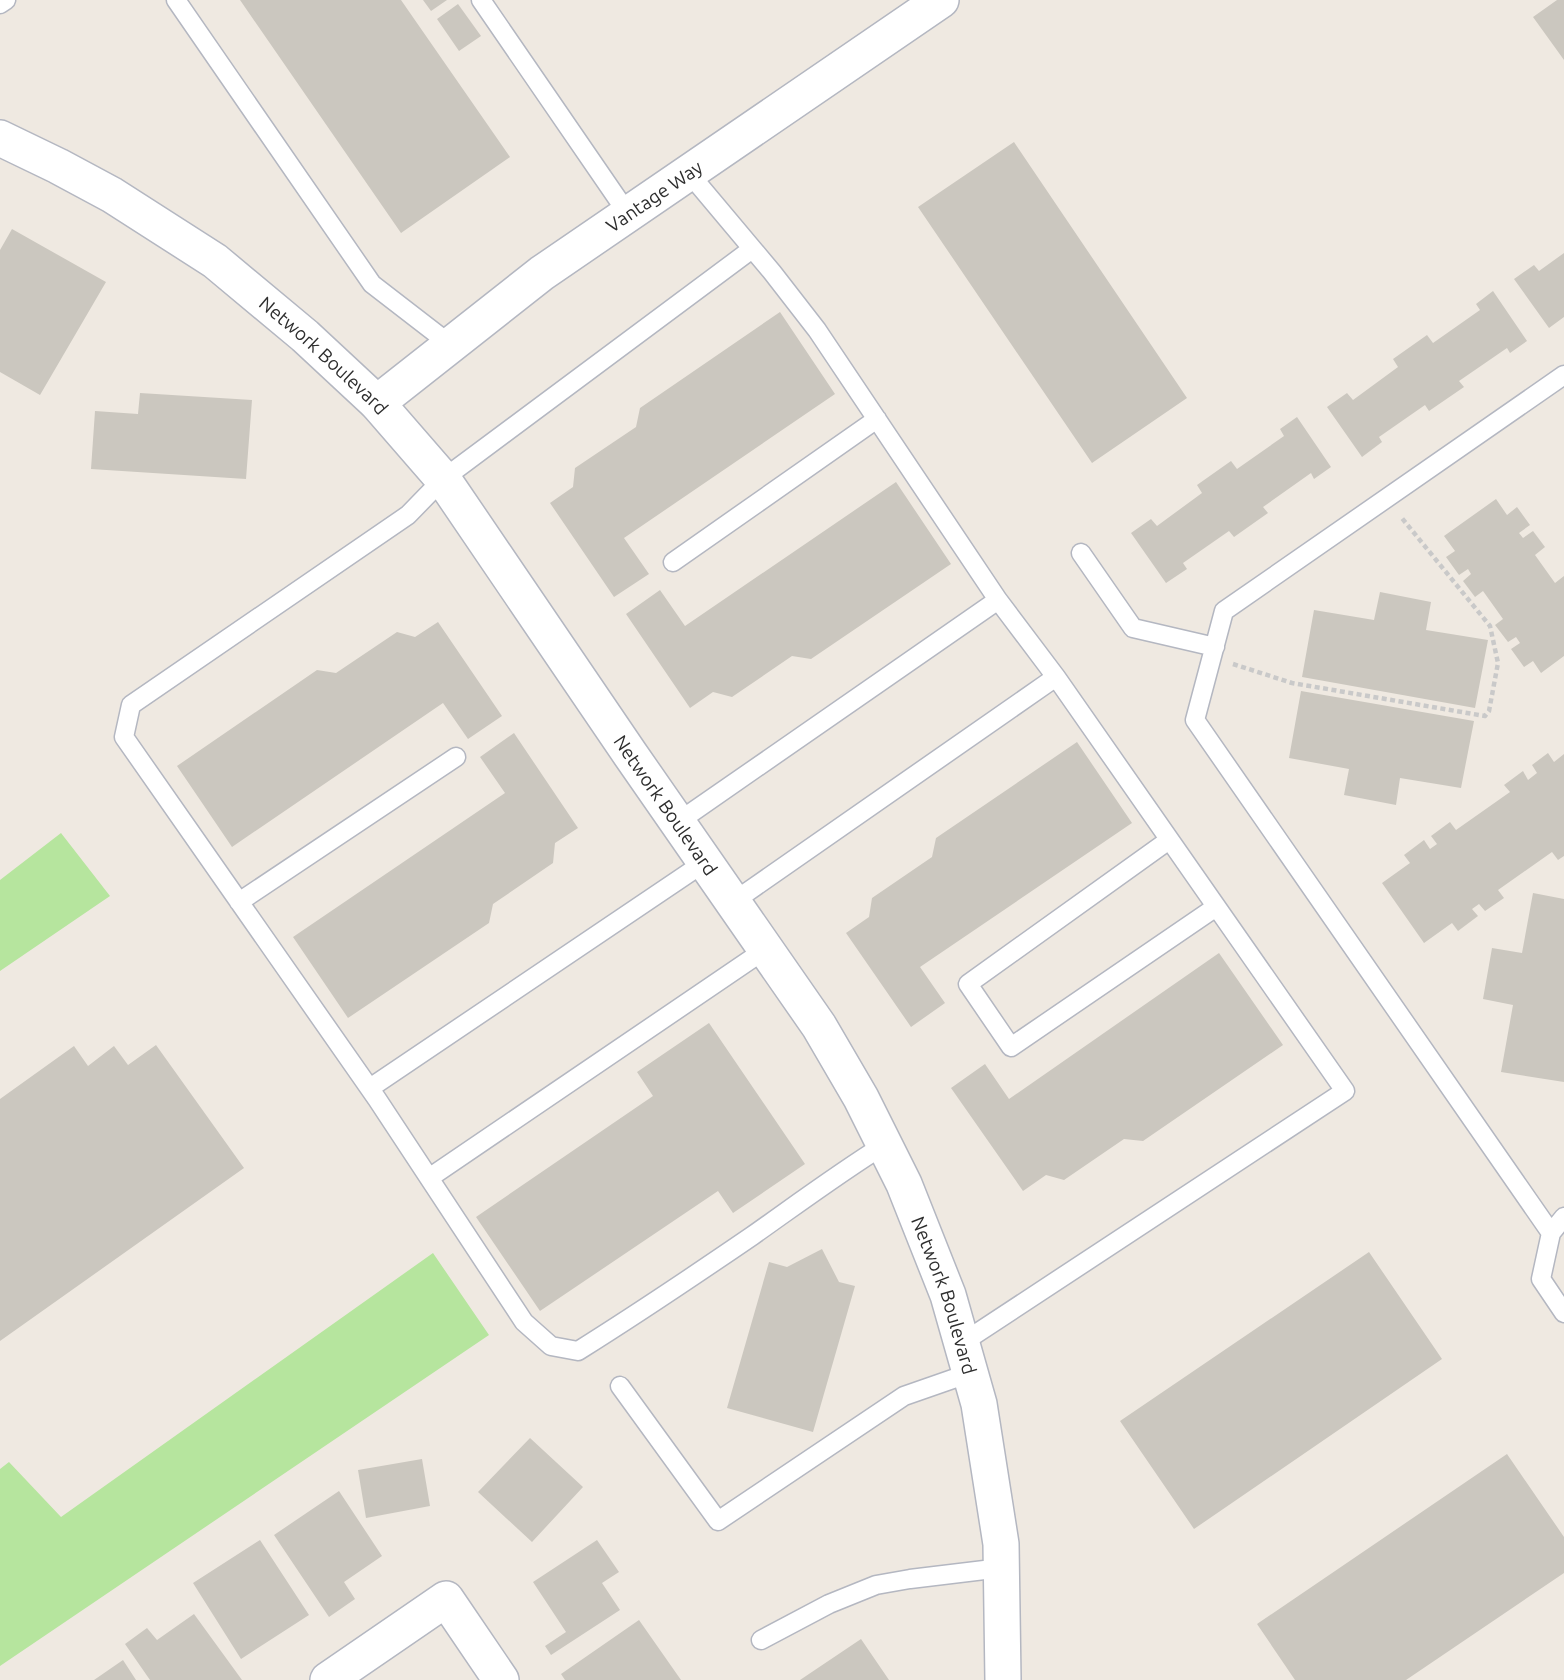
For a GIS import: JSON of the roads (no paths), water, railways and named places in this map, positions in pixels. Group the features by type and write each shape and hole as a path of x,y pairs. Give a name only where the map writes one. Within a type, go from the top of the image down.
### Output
{"street":[{"name":"Vantage Way","path":"377,403 542,273 941,0"},
{"name":"Network Boulevard","path":"0,138 112,195 215,261 305,336 377,403 443,480 819,1026 861,1098 904,1184 948,1295 979,1404 1001,1544 1003,1680"},
{"path":"328,1680 446,1599 501,1680"}],"lane":[{"path":"0,4 6,0"},
{"path":"176,0 372,284 451,345"},
{"path":"481,0 628,214"},
{"path":"620,1386 718,1521 904,1396 966,1358 1345,1091 1056,677 998,600 817,330 688,172"},
{"path":"752,249 443,480 408,516 131,705 124,737 370,1088 524,1322 551,1346 578,1351 627,1321 884,1145"},
{"path":"1551,1233 1195,720 1224,611 1564,375"},
{"path":"673,562 877,419"},
{"path":"1081,553 1133,628 1213,652"},
{"path":"678,822 998,600"},
{"path":"733,902 1056,677"},
{"path":"239,902 456,757"},
{"path":"1169,840 968,984 1011,1047 1216,907"},
{"path":"370,1088 705,862"},
{"path":"429,1178 766,949"},
{"path":"1564,1217 1551,1233 1541,1279 1564,1313"},
{"path":"761,1640 829,1604 876,1585 1001,1568"}]}
